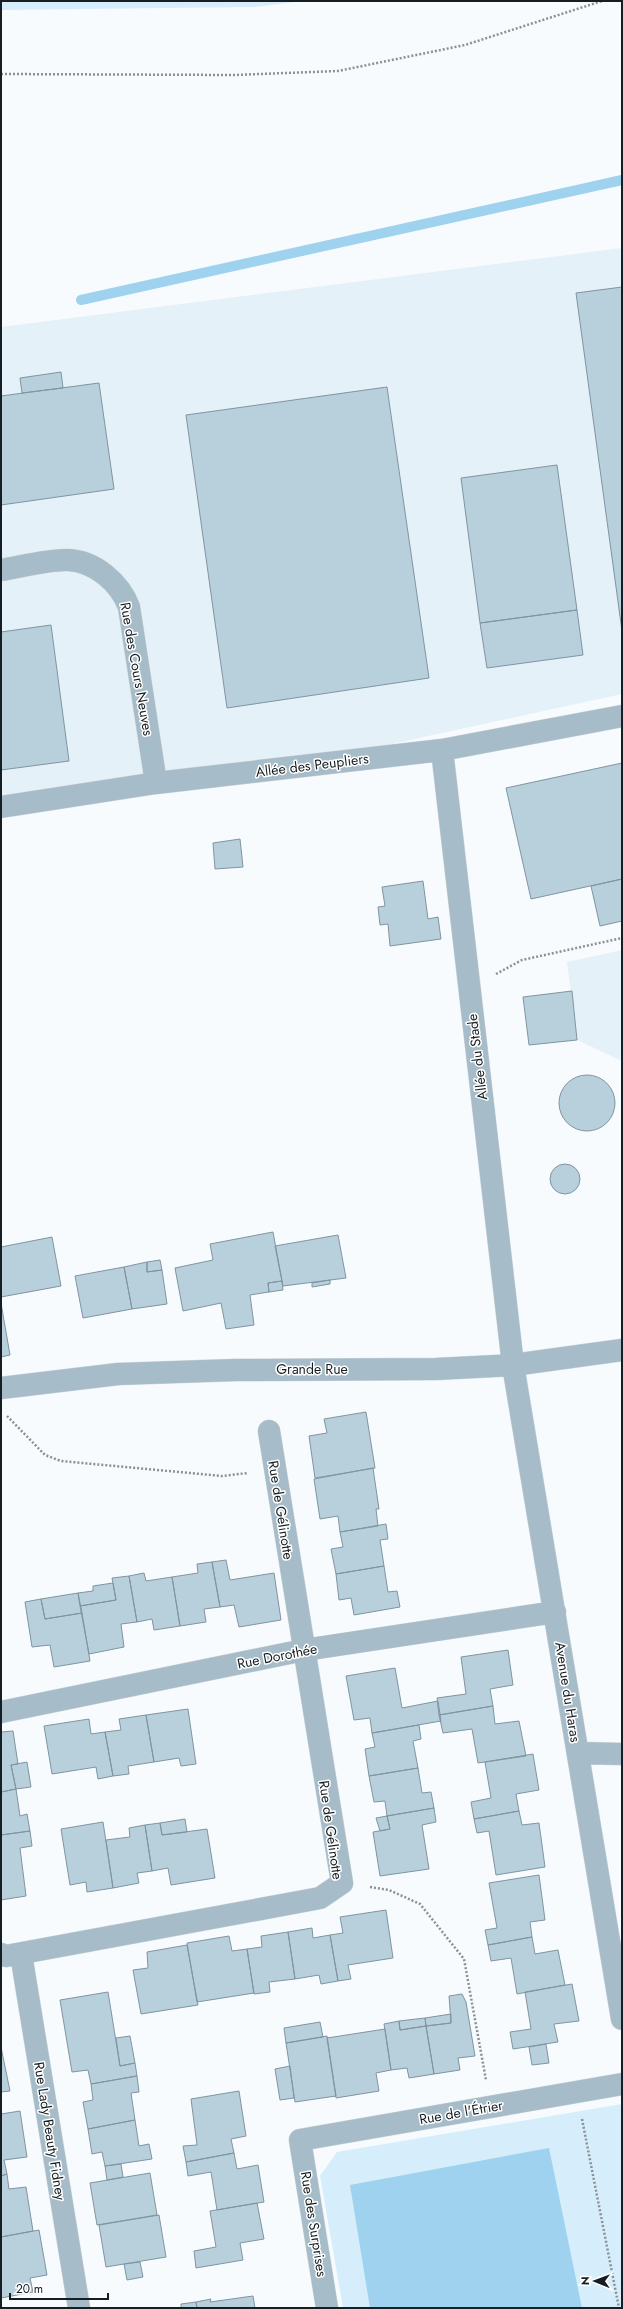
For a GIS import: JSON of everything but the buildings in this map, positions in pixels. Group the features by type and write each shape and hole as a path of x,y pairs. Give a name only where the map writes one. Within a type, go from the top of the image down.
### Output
{"street":[{"name":"Rue des Cours Neuves","path":"1,570 68,560 87,564 118,586 129,606 156,783"},
{"name":"Allée des Peupliers","path":"1,807 156,783 442,750 622,716"},
{"name":"Allée du Stade","path":"442,750 514,1365"},
{"name":"Grande Rue","path":"1,1388 118,1374 236,1370 436,1369 514,1365 622,1350"},
{"name":"Avenue du Haras","path":"514,1365 622,2019"},
{"name":"Rue de Gélinotte","path":"11,1954 320,1898 342,1883 269,1431"},
{"name":"Rue Dorothée","path":"1,1712 304,1650 555,1612"},
{"path":"578,1753 622,1754"},
{"name":"Rue Lady Beauty Fidney","path":"11,1954 79,2308"},
{"name":"Rue de l'Étrier","path":"300,2140 622,2084"},
{"name":"Rue des Surprises","path":"300,2140 328,2308"}],"path":[{"path":"1,74 234,75 338,71 465,45 602,1"},
{"path":"469,989 522,960 622,938"},
{"path":"1,1414 9,1417 45,1455 61,1461 222,1476 275,1469"},
{"path":"342,1883 389,1890 420,1904 464,1959 491,2106"},
{"path":"577,2093 619,2308"}],"shaded area":[{"path":"1,1 302,1 255,7 1,10"},
{"path":"622,248 622,694 304,763 1,804 1,327"},
{"path":"622,950 622,1061 577,1040 567,962"},
{"path":"622,2104 622,2308 343,2308 320,2176 337,2152"}],"water":[{"path":"549,2148 582,2308 370,2308 350,2185"}],"waterway":[{"path":"81,300 622,180"}]}
